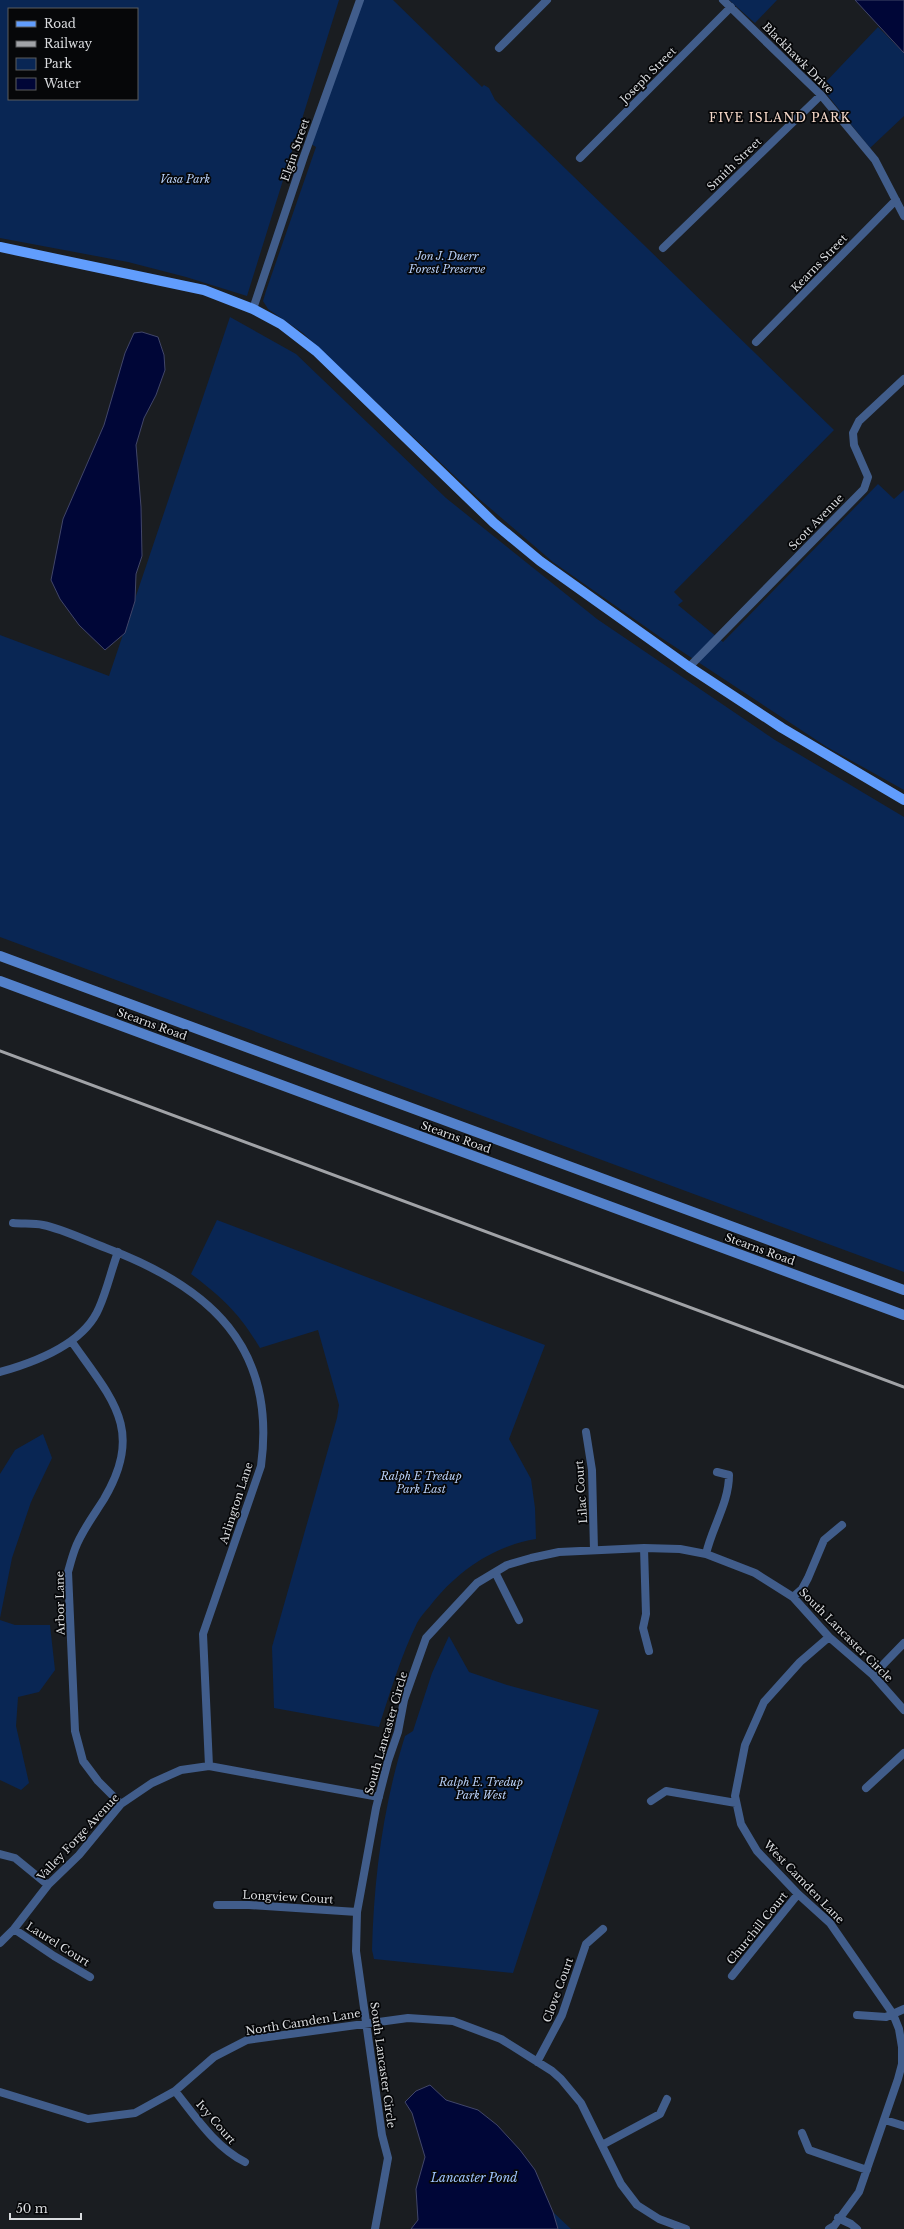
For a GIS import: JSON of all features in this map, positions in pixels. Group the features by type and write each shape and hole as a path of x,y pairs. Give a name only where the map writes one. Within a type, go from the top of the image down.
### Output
{"main road":[{"path":"0,247 204,290 253,309 281,324 316,351 494,523 534,556 689,667 782,728 904,800"},
{"name":"Stearns Road","path":"0,956 904,1290"},
{"name":"Stearns Road","path":"0,981 904,1315"}],"street":[{"name":"Elgin Street","path":"253,309 304,156 360,0"},
{"path":"499,48 547,0"},
{"name":"Blackhawk Drive","path":"723,0 821,95 875,160 904,216"},
{"name":"Joseph Street","path":"580,158 731,7"},
{"name":"Smith Street","path":"663,248 821,95"},
{"name":"Kearns Street","path":"756,342 896,200"},
{"name":"Scott Avenue","path":"689,667 864,489 868,477 854,445 853,433 859,421 904,379"},
{"name":"Arlington Lane","path":"13,1224 44,1225 147,1264 175,1280 203,1299 226,1324 244,1350 258,1383 264,1413 264,1438 261,1466 203,1634 209,1766"},
{"path":"0,1372 50,1353 72,1342 88,1327 99,1308 118,1252"},
{"name":"Arbor Lane","path":"72,1342 109,1394 120,1417 124,1443 121,1463 115,1481 75,1548 68,1572 75,1731 83,1761 98,1781 121,1804"},
{"name":"Lilac Court","path":"586,1432 592,1470 594,1550"},
{"path":"706,1554 729,1489 729,1475 717,1472"},
{"path":"793,1597 802,1589 808,1578 824,1540 842,1525"},
{"path":"644,1548 646,1608 643,1628 649,1651"},
{"name":"South Lancaster Circle","path":"376,2229 388,2158 382,2135 356,1951 357,1912 379,1797 398,1732 404,1700 426,1638 468,1592 495,1572 531,1558 559,1552 644,1548 680,1549 706,1554 755,1573 793,1597 829,1637 874,1675 904,1710"},
{"path":"495,1572 519,1620"},
{"name":"West Camden Lane","path":"829,1637 800,1662 764,1702 745,1745 735,1796 741,1824 757,1851 798,1894 830,1923 893,2014 899,2029 902,2064 885,2120 859,2192 838,2218"},
{"path":"874,1675 904,1643"},
{"path":"866,1788 904,1753"},
{"name":"Valley Forge Avenue","path":"0,1943 14,1929 48,1885 79,1855 121,1804 152,1783 174,1773 182,1770 209,1766 379,1797"},
{"path":"651,1801 666,1791 736,1803"},
{"path":"0,1854 15,1858 48,1885"},
{"name":"Churchill Court","path":"732,1976 798,1894"},
{"name":"Longview Court","path":"217,1905 249,1905 357,1912"},
{"name":"Laurel Court","path":"14,1929 54,1956 90,1977"},
{"name":"Clove Court","path":"537,2062 562,2015 586,1944 603,1929"},
{"path":"857,2015 886,2017 904,2010"},
{"name":"North Camden Lane","path":"0,2092 88,2119 135,2113 175,2090 214,2057 247,2040 408,2018 453,2021 501,2039 552,2071 571,2088 588,2114 621,2184 637,2205 659,2219 686,2229"},
{"name":"Ivy Court","path":"175,2090 197,2119 230,2154 245,2162"},
{"path":"602,2145 660,2114 667,2099"},
{"path":"885,2120 904,2126"},
{"path":"802,2133 809,2150 867,2170"},
{"path":"829,2229 834,2226 838,2218 851,2224 857,2229"}],"green space":[{"name":"Vasa Park","path":"0,0 339,0 247,296 186,277 128,262 0,238"},
{"name":"Jon J. Duerr Forest Preserve","path":"361,0 393,0 482,87 484,85 489,88 495,100 834,430 674,592 683,601 678,605 723,642 878,484 894,499 904,490 904,790 827,747 660,637 553,562 477,497 303,333 268,309 263,301 266,291 316,147 311,144"},
{"path":"729,0 777,0 755,23"},
{"path":"878,27 904,53 904,116 870,148 821,87"},
{"path":"230,317 296,354 446,498 597,619 775,740 904,817 904,1272 0,937 0,635 109,676"},
{"name":"Ralph E Tredup Park East","path":"217,1220 545,1345 509,1439 531,1479 535,1508 536,1539 520,1542 490,1554 477,1562 451,1582 423,1614 417,1623 406,1648 379,1727 274,1708 272,1647 337,1418 339,1405 318,1330 260,1348 245,1325 230,1307 191,1274"},
{"path":"43,1434 52,1458 31,1502 12,1558 0,1618 0,1474 15,1450"},
{"path":"0,1620 15,1625 50,1625 55,1670 39,1692 18,1697 16,1726 29,1783 21,1790 0,1780"},
{"name":"Ralph E. Tredup Park West","path":"449,1636 469,1672 507,1685 599,1710 513,1973 374,1959 372,1950 375,1896 381,1842 385,1815 397,1762 405,1736 413,1731 432,1673"},
{"path":"553,2212 571,2229 558,2229"}],"water":[{"path":"855,0 904,0 904,53"},
{"path":"142,332 158,337 164,355 165,370 156,395 144,418 136,445 141,507 142,556 136,574 135,601 125,633 105,650 79,625 60,599 51,580 63,519 104,425 125,353 134,333"},
{"name":"Lancaster Pond","path":"430,2085 446,2100 478,2110 497,2125 520,2150 535,2170 553,2212 558,2229 411,2229 418,2220 416,2189 425,2157 412,2113 405,2102 416,2091"}],"railway":[{"path":"0,1051 904,1387"}],"district":[{"name":"FIVE ISLAND PARK","path":"780,117"}]}
